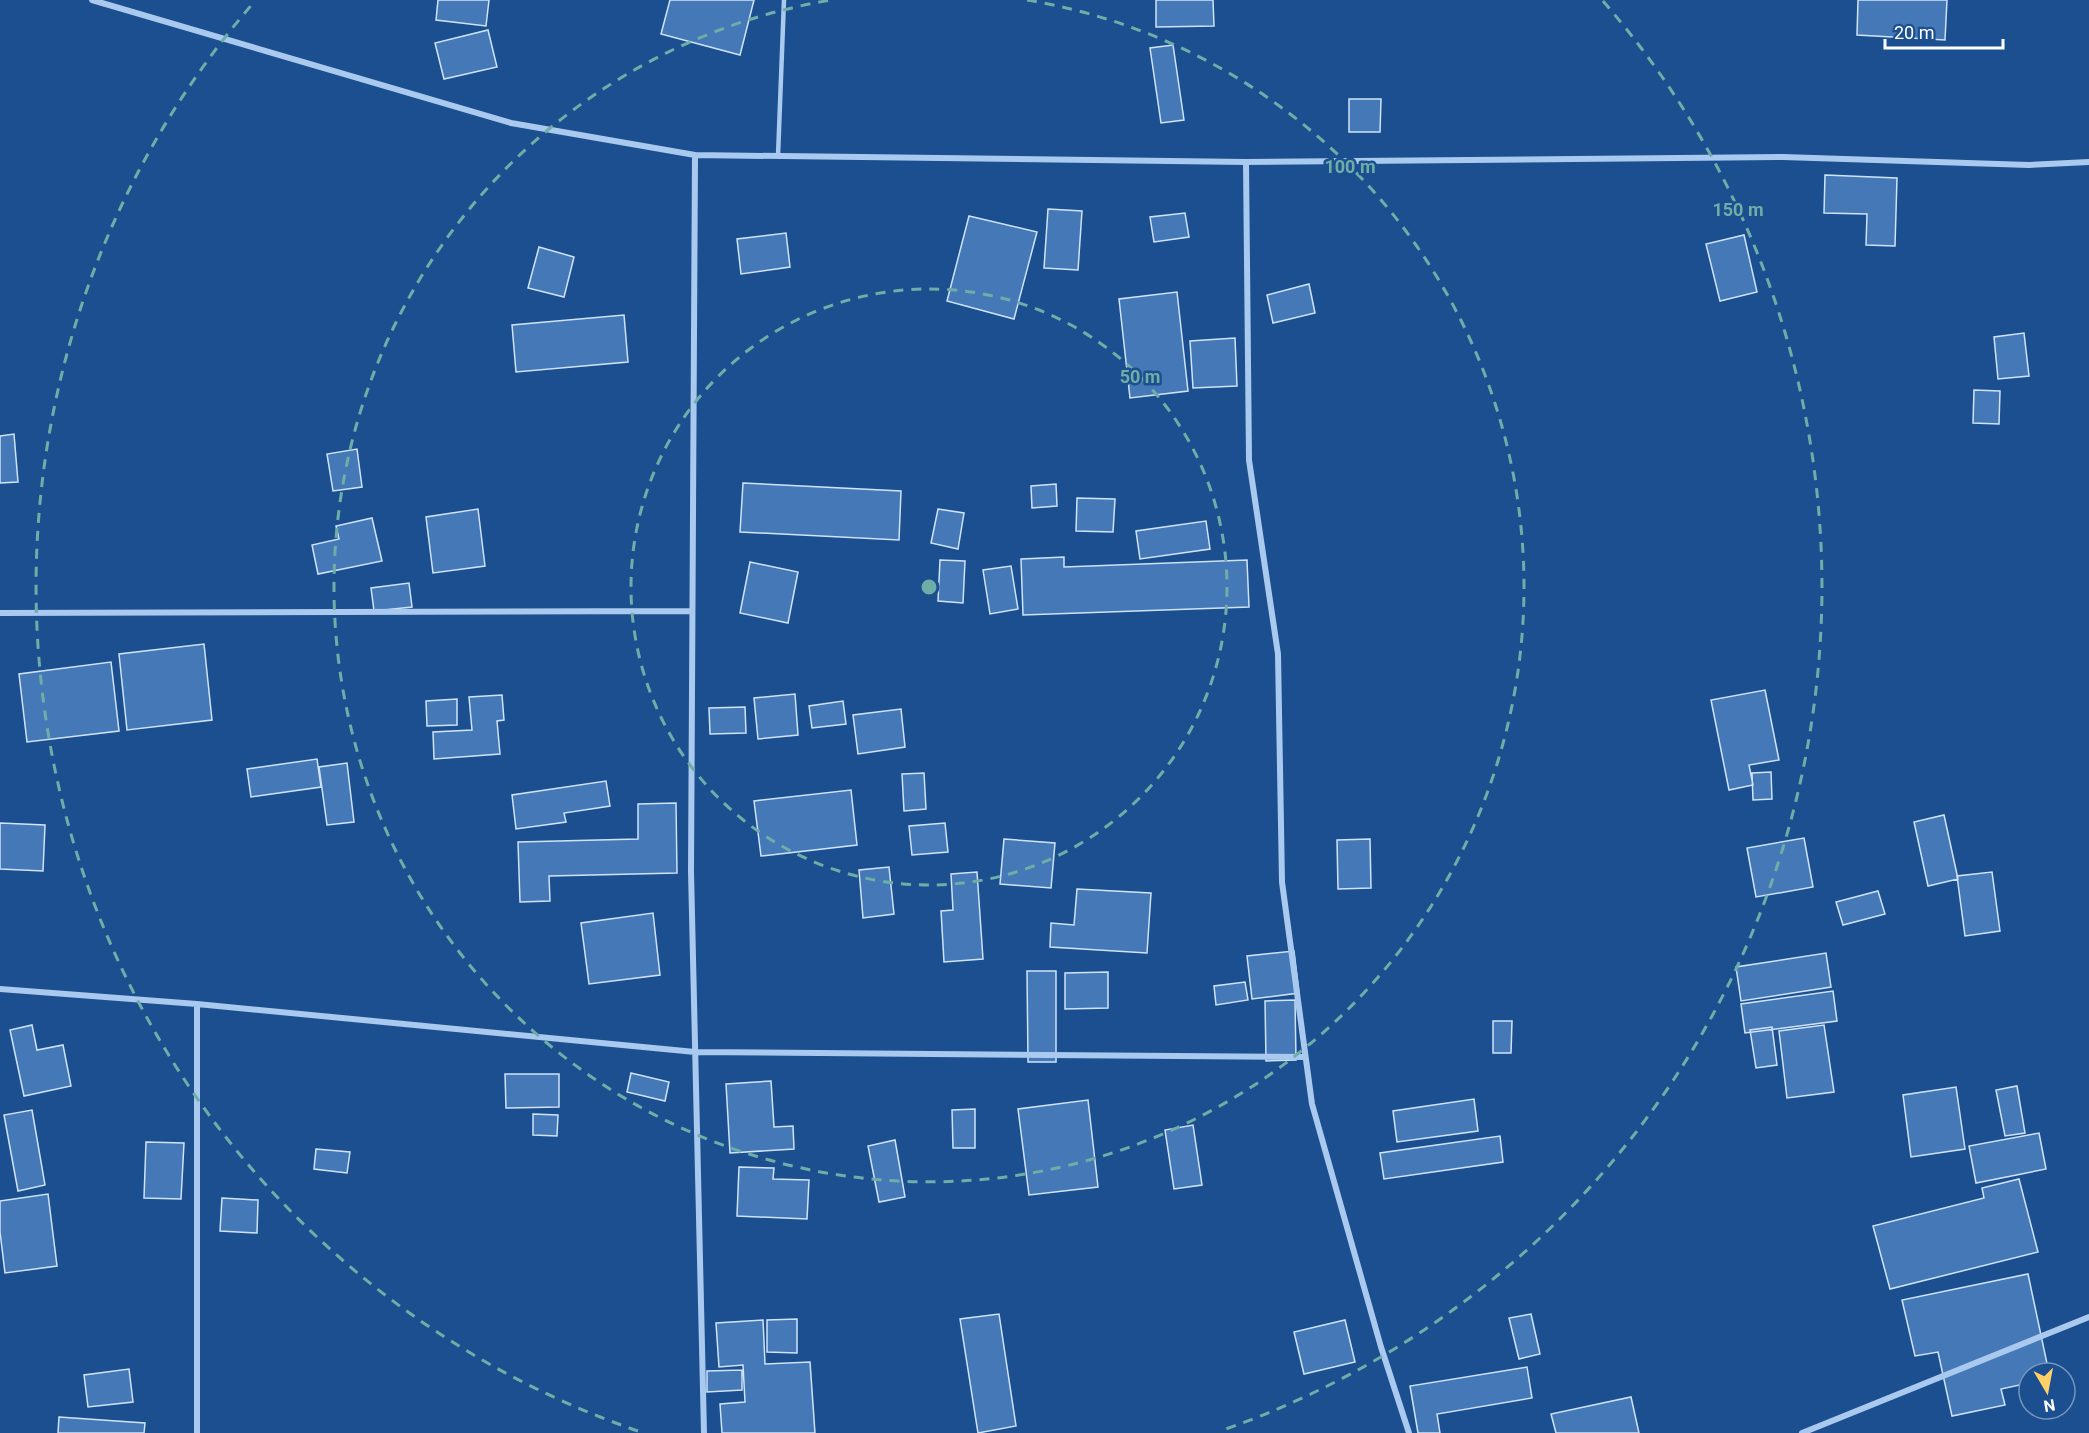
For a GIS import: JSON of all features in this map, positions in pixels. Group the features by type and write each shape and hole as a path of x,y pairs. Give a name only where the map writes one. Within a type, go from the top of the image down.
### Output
{"street":[{"path":"92,0 511,123 695,155 1246,162 1783,157 2029,165 2089,162"},
{"path":"695,155 691,871 704,1433"},
{"path":"1246,162 1249,460 1278,654 1282,882 1312,1104 1381,1347 1409,1433"},
{"path":"0,612 692,611"},
{"path":"0,989 197,1004 695,1052 1305,1057"},
{"path":"197,1004 197,1433"},
{"path":"1802,1433 2089,1317"}],"lane":[{"path":"778,156 784,0"}],"building":[{"path":"438,0 489,0 486,26 436,20"},
{"path":"670,0 754,0 740,55 661,34"},
{"path":"1156,0 1213,0 1214,26 1156,27"},
{"path":"1858,0 1947,0 1945,40 1857,35"},
{"path":"488,30 497,67 444,79 435,43"},
{"path":"1173,45 1184,120 1161,123 1150,48"},
{"path":"1349,99 1381,99 1380,132 1349,132"},
{"path":"1825,175 1897,178 1895,246 1866,245 1867,214 1824,213"},
{"path":"1048,209 1082,211 1078,270 1044,268"},
{"path":"1185,213 1189,237 1154,242 1150,217"},
{"path":"969,216 1037,232 1014,319 947,301"},
{"path":"786,233 790,267 741,274 737,239"},
{"path":"1744,235 1757,292 1720,301 1706,244"},
{"path":"539,247 574,257 564,297 528,288"},
{"path":"1309,284 1315,313 1273,323 1267,295"},
{"path":"1177,292 1188,391 1130,398 1119,299"},
{"path":"624,315 628,362 516,372 512,325"},
{"path":"2024,333 2029,376 1998,379 1994,337"},
{"path":"1235,338 1237,386 1193,388 1190,341"},
{"path":"1974,390 2000,391 1999,424 1973,423"},
{"path":"14,434 18,482 0,483 0,436"},
{"path":"357,449 362,487 333,491 327,454"},
{"path":"743,483 901,491 899,540 740,532"},
{"path":"1056,484 1057,506 1032,508 1031,486"},
{"path":"1077,498 1115,499 1113,532 1076,531"},
{"path":"478,509 485,566 433,573 426,517"},
{"path":"938,509 964,513 958,549 931,543"},
{"path":"372,518 382,561 318,574 312,545 339,539 336,526"},
{"path":"1206,521 1210,549 1140,559 1136,531"},
{"path":"1064,557 1064,567 1247,560 1249,607 1023,615 1021,559"},
{"path":"940,560 965,561 963,603 938,601"},
{"path":"750,562 798,572 788,623 740,613"},
{"path":"1011,566 1018,609 990,614 983,570"},
{"path":"409,583 412,607 374,611 371,588"},
{"path":"204,644 212,720 127,730 119,654"},
{"path":"111,662 119,731 27,742 19,674"},
{"path":"1765,690 1779,760 1749,765 1753,785 1729,790 1711,700"},
{"path":"795,694 798,735 758,739 754,698"},
{"path":"502,695 504,720 497,721 500,754 434,759 433,732 472,730 469,697"},
{"path":"457,699 457,725 427,726 426,701"},
{"path":"843,701 846,724 812,728 809,706"},
{"path":"745,707 746,733 710,734 709,708"},
{"path":"901,709 905,747 858,754 853,715"},
{"path":"317,759 321,787 251,797 247,769"},
{"path":"347,763 354,822 327,825 319,767"},
{"path":"1771,772 1772,799 1753,800 1752,773"},
{"path":"924,773 926,809 904,811 902,774"},
{"path":"606,781 610,806 564,813 566,822 516,829 512,795"},
{"path":"851,790 857,845 761,856 754,801"},
{"path":"676,803 677,873 549,876 550,901 520,902 518,842 638,839 638,804"},
{"path":"1944,815 1958,879 1928,886 1914,822"},
{"path":"0,823 45,825 43,871 0,869"},
{"path":"945,823 948,852 912,855 909,826"},
{"path":"1804,838 1813,887 1756,897 1747,848"},
{"path":"1004,839 1055,843 1051,888 1000,884"},
{"path":"1370,839 1371,888 1338,889 1337,840"},
{"path":"889,867 894,914 863,918 859,870"},
{"path":"977,872 983,959 944,962 941,911 953,910 951,874"},
{"path":"1992,872 2000,931 1965,936 1957,876"},
{"path":"1077,889 1151,893 1147,953 1050,947 1051,923 1074,925"},
{"path":"1878,891 1885,914 1843,925 1836,902"},
{"path":"653,913 660,975 589,984 581,923"},
{"path":"1294,951 1299,993 1252,999 1247,956"},
{"path":"1826,953 1831,987 1741,1001 1736,967"},
{"path":"1027,971 1056,971 1056,1062 1028,1062"},
{"path":"1108,972 1108,1008 1065,1009 1065,973"},
{"path":"1245,982 1248,1000 1216,1005 1214,986"},
{"path":"1833,991 1837,1021 1745,1033 1741,1004"},
{"path":"1295,1000 1296,1060 1266,1061 1265,1001"},
{"path":"1493,1021 1512,1021 1511,1053 1493,1053"},
{"path":"32,1025 37,1050 63,1045 71,1086 24,1096 10,1030"},
{"path":"1824,1025 1834,1092 1787,1098 1779,1031"},
{"path":"1772,1027 1777,1065 1756,1068 1750,1030"},
{"path":"631,1073 669,1082 665,1101 627,1092"},
{"path":"505,1074 559,1074 559,1107 506,1108"},
{"path":"771,1081 774,1127 793,1126 794,1149 730,1153 726,1084"},
{"path":"2017,1086 2025,1133 2005,1136 1996,1090"},
{"path":"1956,1087 1965,1149 1911,1157 1903,1095"},
{"path":"1474,1099 1478,1131 1397,1142 1393,1111"},
{"path":"1088,1100 1098,1187 1029,1195 1018,1109"},
{"path":"975,1109 975,1148 953,1148 952,1110"},
{"path":"32,1110 45,1185 18,1191 4,1115"},
{"path":"533,1114 558,1115 557,1136 533,1135"},
{"path":"1193,1125 1202,1185 1174,1189 1165,1130"},
{"path":"2039,1133 2046,1169 1976,1183 1969,1146"},
{"path":"1500,1136 1503,1162 1384,1179 1380,1153"},
{"path":"895,1140 905,1197 879,1202 868,1146"},
{"path":"146,1142 184,1143 181,1199 144,1198"},
{"path":"316,1149 350,1152 347,1173 314,1169"},
{"path":"739,1167 774,1168 773,1179 809,1180 807,1219 737,1216"},
{"path":"2019,1179 2038,1252 1890,1289 1873,1226 1984,1198 1982,1188"},
{"path":"48,1194 57,1266 5,1273 0,1232 0,1201"},
{"path":"222,1198 258,1200 257,1233 220,1231"},
{"path":"2028,1274 2046,1361 2017,1361 2017,1386 2001,1389 2005,1405 1952,1416 1938,1352 1915,1356 1902,1300"},
{"path":"999,1314 1016,1426 978,1433 960,1319"},
{"path":"1531,1314 1540,1354 1519,1359 1509,1318"},
{"path":"797,1319 797,1353 767,1352 767,1320"},
{"path":"763,1320 765,1364 810,1362 815,1433 722,1433 720,1404 745,1402 743,1365 719,1367 716,1323"},
{"path":"1345,1320 1355,1362 1304,1374 1294,1332"},
{"path":"1527,1367 1532,1398 1437,1414 1440,1433 1418,1433 1410,1386"},
{"path":"129,1369 133,1402 88,1407 84,1375"},
{"path":"742,1370 742,1390 707,1392 707,1371"},
{"path":"1631,1397 1639,1433 1556,1433 1551,1414"},
{"path":"59,1417 145,1423 144,1433 58,1433"}]}
